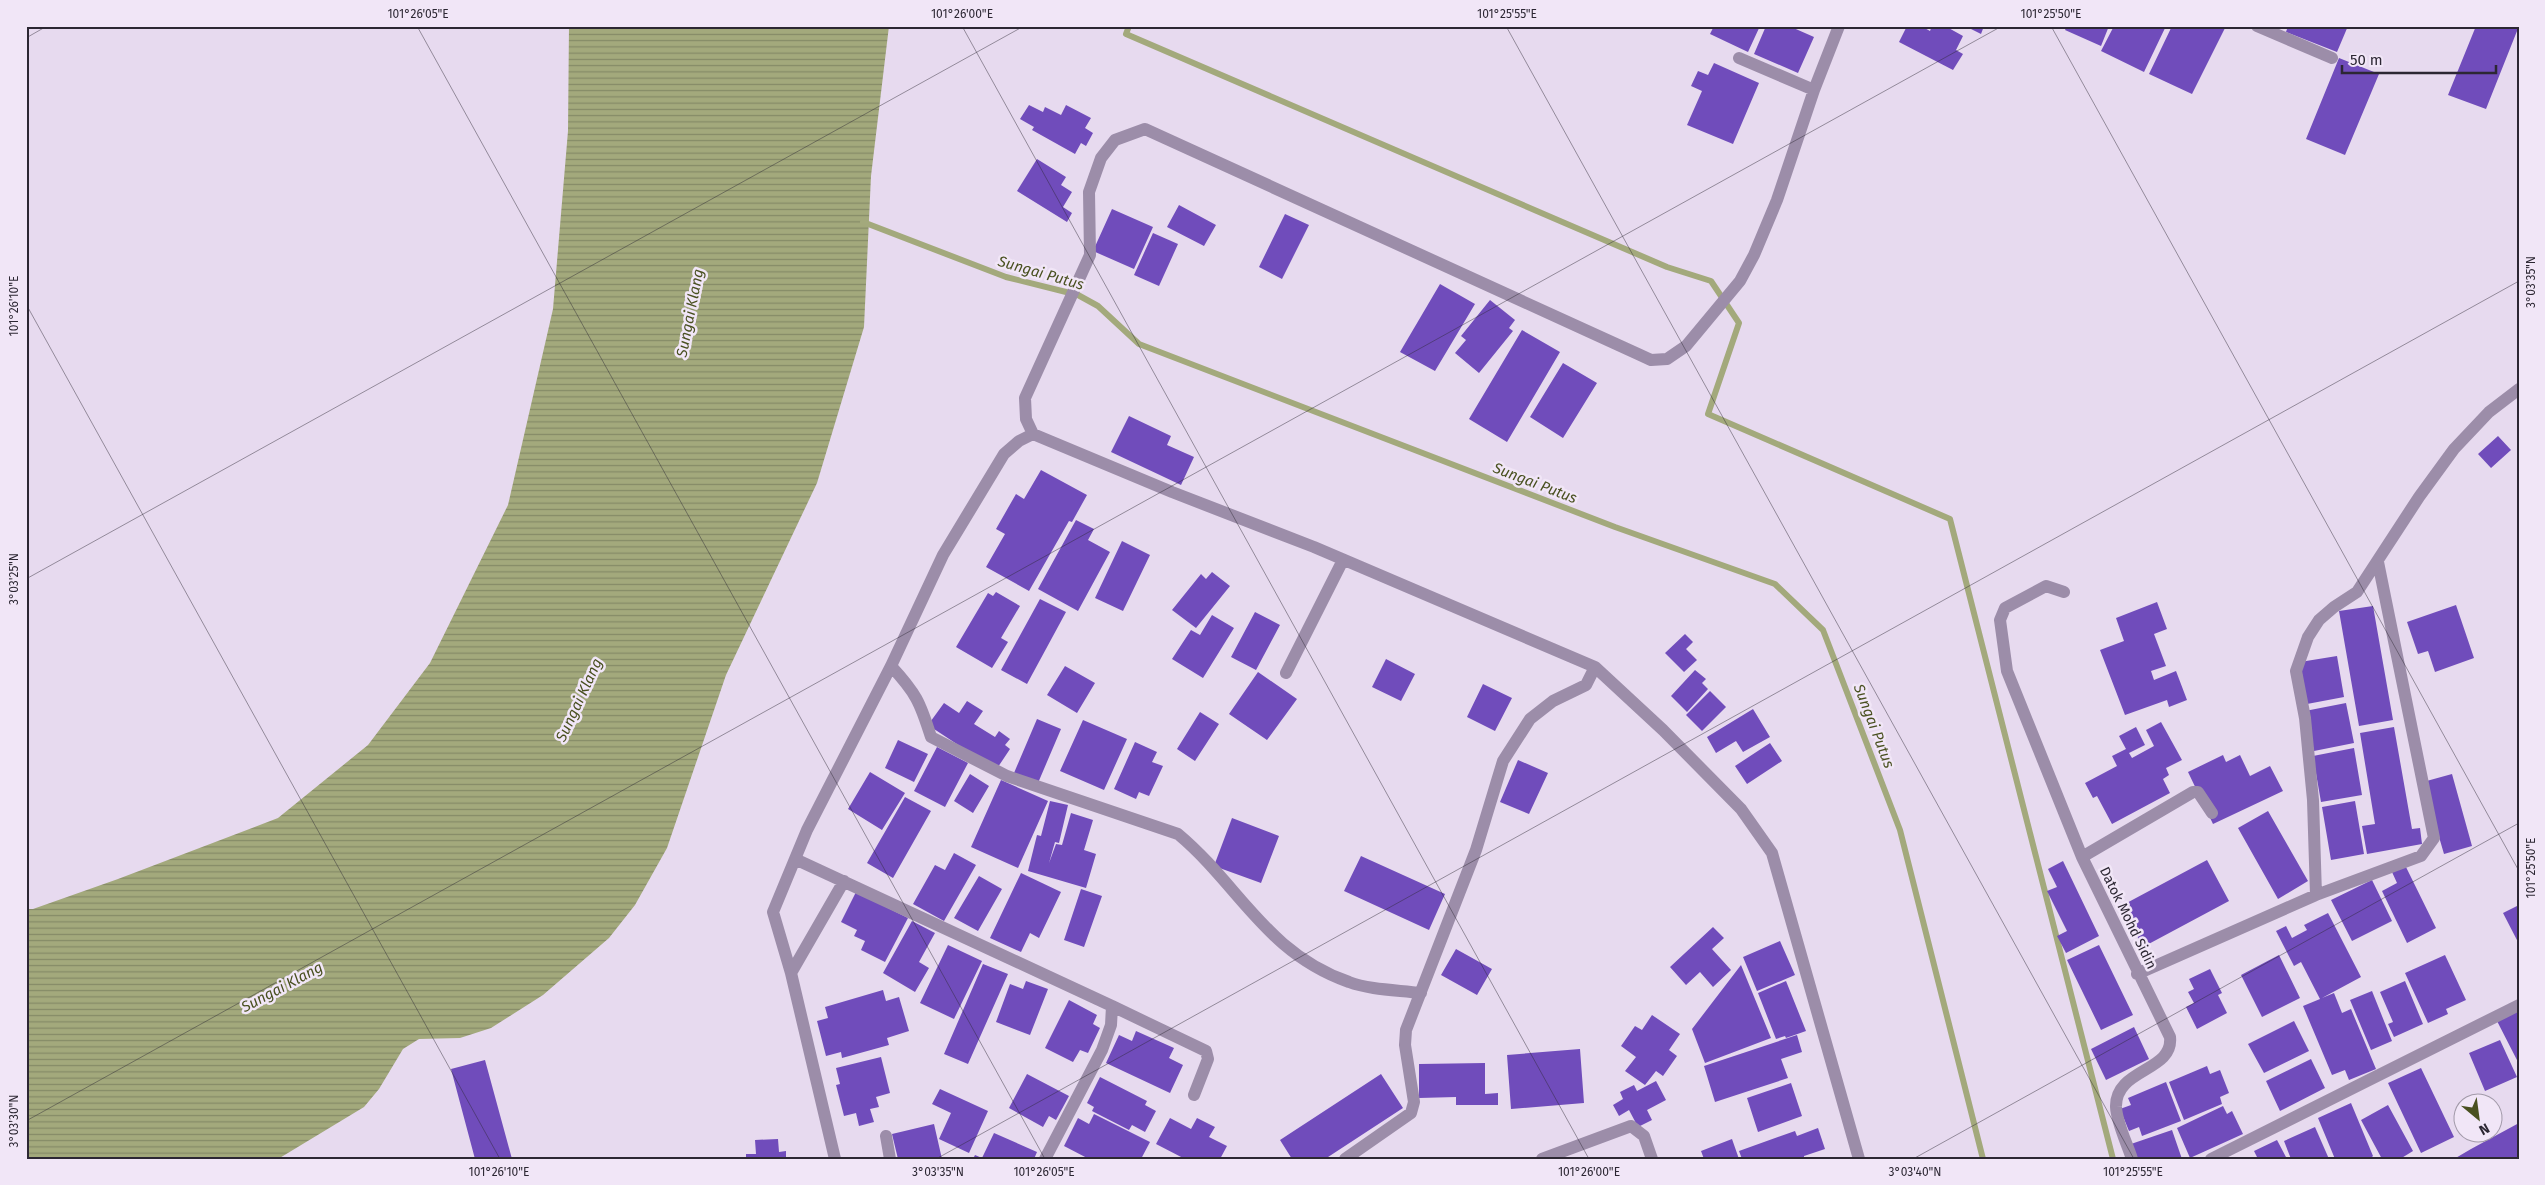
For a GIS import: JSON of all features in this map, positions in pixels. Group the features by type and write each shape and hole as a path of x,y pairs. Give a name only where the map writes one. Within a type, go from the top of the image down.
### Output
{"street":[{"path":"1839,26 1754,255 1740,281 1686,346 1667,359 1651,360 1145,129 1115,140 1101,158 1089,192 1090,255 1026,398 1026,419 1033,434 1343,560 1595,667 1662,730 1741,809 1772,853 1859,1159"},
{"path":"2257,26 2332,58"},
{"path":"1739,58 1814,90"},
{"path":"2316,895 2313,800 2305,718 2296,670 2308,636 2319,620 2334,607 2357,592 2419,497 2454,449 2489,412 2519,389"},
{"path":"835,1159 791,973 773,912 807,830 890,666 943,555 1004,454 1019,441 1033,434"},
{"path":"1286,673 1343,560"},
{"path":"2138,974 2316,895 2421,856 2434,838 2378,562"},
{"name":"Datok Mohd Sidin","path":"2064,592 2046,586 2005,608 2000,620 2007,671 2082,857 2170,1037 2171,1046 2165,1056 2121,1086 2118,1094 2116,1108 2132,1159"},
{"path":"890,666 916,696 922,707 931,737 1007,776 1178,834 1195,849 1270,934 1306,964 1350,983 1421,993"},
{"path":"1346,1159 1411,1113 1414,1102 1405,1045 1406,1030 1476,850 1503,762 1530,719 1553,701 1586,685 1595,667"},
{"path":"2082,857 2193,792 2198,792 2204,798 2212,814"},
{"path":"795,859 1206,1051 1208,1059 1194,1095"},
{"path":"791,973 844,881"},
{"path":"2211,1159 2519,1005"},
{"path":"1045,1159 1102,1050 1111,1025 1112,1006"},
{"path":"1542,1159 1631,1126 1644,1136 1652,1159"},
{"path":"886,1136 890,1159"}],"water":[{"name":"Sungai Klang","path":"569,26 889,26 871,176 864,327 817,483 726,675 667,848 635,905 609,938 543,995 491,1028 460,1038 419,1039 403,1049 379,1089 364,1107 278,1159 26,1159 26,909 33,909 118,879 278,818 368,745 430,663 508,505 553,309 568,131"}],"building":[{"path":"1714,26 1760,26 1748,52 1710,34"},
{"path":"1766,26 1789,26 1814,37 1798,73 1754,54"},
{"path":"1907,26 1921,26 1930,31 1932,26 1945,26 1963,36 1956,50 1963,54 1953,70 1899,42"},
{"path":"1965,26 1984,26 1981,34"},
{"path":"2067,26 2109,26 2101,46 2065,30"},
{"path":"2114,26 2166,26 2144,72 2101,51"},
{"path":"2172,26 2226,26 2192,94 2149,74"},
{"path":"2288,26 2348,26 2337,52 2286,32"},
{"path":"2476,26 2519,26 2486,109 2448,95"},
{"path":"2339,58 2379,74 2345,155 2306,139"},
{"path":"1714,63 1759,83 1733,144 1687,125 1702,91 1691,86 1698,71 1708,75"},
{"path":"1029,105 1043,112 1045,107 1061,115 1066,105 1091,118 1085,128 1093,133 1086,146 1081,143 1075,154 1032,130 1034,127 1020,119"},
{"path":"1037,159 1066,177 1061,185 1072,192 1063,207 1072,213 1067,222 1017,191"},
{"path":"1179,205 1216,225 1204,246 1167,227"},
{"path":"1112,209 1153,227 1134,269 1093,251"},
{"path":"1285,214 1309,225 1282,279 1259,267"},
{"path":"1153,233 1178,244 1159,286 1134,275"},
{"path":"1440,284 1475,304 1435,371 1400,352"},
{"path":"1490,300 1515,320 1509,328 1513,331 1479,373 1455,353 1466,340 1461,336"},
{"path":"1522,330 1560,352 1507,442 1469,419"},
{"path":"1563,363 1597,383 1563,438 1530,417"},
{"path":"1129,416 1171,436 1167,445 1194,457 1181,485 1111,452"},
{"path":"2498,436 2511,450 2491,468 2478,454"},
{"path":"1041,470 1087,495 1072,522 1069,521 1029,591 986,567 1005,534 996,529 1016,494 1024,499"},
{"path":"1076,520 1094,529 1088,540 1110,552 1078,611 1038,589"},
{"path":"1122,541 1150,555 1123,611 1095,598"},
{"path":"1212,572 1230,586 1196,628 1172,610 1201,574 1206,579"},
{"path":"996,592 1020,606 1001,638 1008,642 992,668 956,647 988,593 993,596"},
{"path":"1040,599 1066,612 1027,684 1001,670"},
{"path":"2157,602 2167,629 2154,634 2166,666 2151,671 2154,680 2176,671 2187,700 2169,707 2167,700 2125,715 2100,650 2124,641 2116,618"},
{"path":"2456,605 2474,658 2435,672 2428,651 2418,654 2407,622"},
{"path":"2373,606 2393,720 2359,726 2339,611"},
{"path":"1255,612 1280,625 1256,670 1231,657"},
{"path":"1212,615 1234,628 1203,678 1172,659 1191,630 1200,635"},
{"path":"1685,634 1693,642 1686,649 1697,660 1684,672 1665,653"},
{"path":"2337,656 2344,697 2307,704 2300,662"},
{"path":"1386,659 1415,674 1401,701 1372,687"},
{"path":"1065,666 1095,683 1077,713 1047,695"},
{"path":"1695,670 1706,679 1702,683 1708,689 1687,712 1671,696"},
{"path":"1258,672 1297,699 1267,740 1229,714"},
{"path":"1483,684 1512,698 1495,731 1467,717"},
{"path":"1710,691 1726,707 1702,731 1686,715"},
{"path":"967,701 983,711 974,724 995,737 999,731 1010,739 1005,745 1010,749 996,770 928,725 944,703 959,713"},
{"path":"2346,703 2354,743 2314,751 2305,711"},
{"path":"1753,709 1770,737 1743,752 1736,741 1716,753 1707,737"},
{"path":"1200,712 1219,724 1195,761 1177,749"},
{"path":"1037,719 1061,729 1038,783 1014,773"},
{"path":"1083,720 1127,739 1104,790 1060,771"},
{"path":"2161,722 2182,760 2166,768 2169,775 2163,779 2170,793 2112,824 2097,796 2093,798 2085,783 2117,766 2112,756 2126,749 2119,736 2136,727 2145,745 2129,753 2132,758 2154,746 2146,730"},
{"path":"2394,727 2412,829 2420,828 2422,844 2367,854 2362,826 2375,824 2360,733"},
{"path":"898,740 928,754 914,782 885,768"},
{"path":"1135,742 1157,752 1152,762 1163,766 1149,796 1139,792 1136,799 1114,789"},
{"path":"1770,743 1782,761 1747,784 1735,766"},
{"path":"937,747 968,763 945,807 914,791"},
{"path":"2354,748 2362,795 2321,802 2313,756"},
{"path":"2223,755 2226,762 2240,755 2250,776 2270,766 2283,791 2213,824 2188,772"},
{"path":"1518,760 1548,773 1529,814 1500,802"},
{"path":"870,772 905,793 882,830 848,809"},
{"path":"970,774 989,786 973,813 954,801"},
{"path":"2452,774 2472,846 2444,854 2423,782"},
{"path":"1001,780 1048,801 1018,868 971,847"},
{"path":"905,797 931,811 893,878 867,863"},
{"path":"1050,801 1068,805 1059,843 1055,842 1049,863 1056,844 1062,845 1071,813 1093,820 1084,850 1096,854 1086,888 1028,871 1037,835 1041,836"},
{"path":"2355,801 2364,854 2331,860 2322,807"},
{"path":"2268,811 2308,881 2278,899 2238,828"},
{"path":"1232,818 1279,836 1261,883 1214,866"},
{"path":"954,853 976,865 944,921 913,904 935,865 945,870"},
{"path":"1361,856 1445,894 1429,930 1344,891"},
{"path":"2207,860 2229,901 2143,947 2121,906"},
{"path":"2063,861 2099,936 2066,953 2057,936 2067,931 2047,891 2057,887 2048,869"},
{"path":"2405,865 2436,928 2407,943 2382,891 2397,883 2392,872"},
{"path":"1021,873 1061,892 1039,938 1030,933 1021,952 990,938"},
{"path":"979,876 1002,889 978,931 954,918"},
{"path":"2372,880 2392,921 2352,941 2331,900"},
{"path":"1081,889 1102,896 1084,947 1064,940"},
{"path":"856,892 908,918 885,962 861,950 865,941 854,936 857,930 841,922"},
{"path":"2519,905 2519,944 2503,913"},
{"path":"2328,913 2361,977 2322,998 2334,993 2342,1013 2351,1009 2376,1069 2349,1080 2345,1070 2332,1075 2303,1006 2320,999 2301,962 2294,966 2276,931 2286,926 2292,938 2307,930 2304,925"},
{"path":"912,921 935,933 919,962 929,968 915,992 883,973"},
{"path":"1713,927 1724,938 1712,949 1731,970 1713,987 1700,972 1686,985 1670,967"},
{"path":"1780,941 1795,975 1757,991 1743,957"},
{"path":"948,945 982,961 954,1019 920,1003"},
{"path":"2099,945 2133,1015 2101,1030 2067,960"},
{"path":"1456,949 1492,969 1477,995 1441,975"},
{"path":"2279,955 2300,998 2262,1017 2241,975"},
{"path":"2445,955 2466,1000 2446,1009 2448,1014 2428,1023 2405,973"},
{"path":"983,964 1008,974 968,1064 944,1054"},
{"path":"1741,965 1771,1038 1705,1063 1692,1029"},
{"path":"2210,969 2222,993 2218,995 2227,1013 2197,1029 2186,1007 2194,1003 2188,992 2194,989 2189,979"},
{"path":"1026,981 1048,989 1030,1035 996,1022 1010,984 1023,989"},
{"path":"1786,981 1806,1031 1786,1038 1785,1036 1776,1039 1758,993"},
{"path":"2405,981 2423,1024 2394,1037 2388,1024 2393,1022 2380,992"},
{"path":"883,990 886,1001 899,997 909,1031 887,1038 889,1045 842,1058 841,1052 826,1056 817,1021 828,1018 825,1007"},
{"path":"2372,991 2392,1041 2371,1050 2350,1000"},
{"path":"1069,1000 1097,1015 1093,1024 1100,1028 1088,1053 1080,1050 1073,1062 1045,1048"},
{"path":"2519,1010 2519,1064 2497,1021"},
{"path":"1652,1015 1680,1034 1669,1050 1677,1056 1663,1076 1656,1071 1645,1085 1625,1071 1636,1057 1621,1046 1635,1026 1642,1030"},
{"path":"2294,1021 2309,1051 2264,1073 2248,1044"},
{"path":"2134,1027 2149,1059 2106,1080 2091,1049"},
{"path":"1136,1031 1174,1048 1169,1058 1183,1065 1170,1093 1106,1063 1119,1035 1132,1041"},
{"path":"1797,1035 1802,1052 1781,1059 1788,1078 1715,1102 1704,1066"},
{"path":"2500,1040 2517,1077 2485,1091 2469,1053"},
{"path":"1580,1049 1584,1103 1511,1109 1507,1055"},
{"path":"881,1057 890,1093 876,1097 879,1107 870,1109 874,1122 859,1126 856,1113 844,1116 836,1085 840,1084 836,1068"},
{"path":"2311,1059 2325,1088 2280,1111 2266,1081"},
{"path":"485,1060 512,1159 475,1159 451,1069"},
{"path":"1485,1063 1485,1094 1498,1093 1498,1105 1456,1105 1456,1097 1419,1098 1419,1064"},
{"path":"2207,1066 2210,1074 2220,1070 2229,1093 2220,1097 2222,1104 2184,1120 2169,1082"},
{"path":"2421,1068 2452,1133 2452,1138 2421,1153 2388,1083"},
{"path":"1027,1074 1069,1096 1056,1120 1049,1116 1043,1127 1009,1108"},
{"path":"1381,1074 1403,1108 1325,1159 1292,1159 1280,1140"},
{"path":"1100,1077 1147,1101 1145,1105 1156,1111 1145,1132 1132,1125 1129,1130 1092,1111 1094,1107 1087,1103"},
{"path":"1656,1081 1666,1100 1647,1110 1652,1120 1638,1127 1629,1110 1619,1116 1613,1105 1623,1099 1620,1092 1634,1085 1637,1091"},
{"path":"2166,1082 2181,1121 2142,1136 2139,1127 2129,1131 2120,1109 2131,1105 2128,1098"},
{"path":"1791,1083 1802,1116 1758,1132 1747,1098"},
{"path":"940,1089 988,1111 969,1153 939,1139 951,1113 932,1104"},
{"path":"2351,1103 2373,1156 2370,1159 2335,1159 2318,1118"},
{"path":"2388,1105 2413,1151 2400,1159 2382,1159 2361,1120"},
{"path":"2223,1106 2227,1114 2232,1111 2243,1134 2190,1158 2177,1128"},
{"path":"1094,1114 1150,1142 1141,1159 1089,1159 1064,1146 1078,1118 1089,1124"},
{"path":"1170,1118 1191,1129 1197,1118 1215,1127 1209,1137 1227,1146 1220,1159 1185,1159 1156,1144"},
{"path":"2519,1123 2519,1159 2454,1159 2484,1142 2502,1142 2502,1132"},
{"path":"934,1124 942,1159 898,1159 892,1134"},
{"path":"2315,1127 2329,1159 2291,1159 2284,1141"},
{"path":"1818,1128 1825,1149 1804,1156 1804,1159 1742,1159 1739,1151 1795,1131 1797,1136"},
{"path":"2172,1130 2182,1159 2136,1159 2131,1144"},
{"path":"994,1133 1037,1152 1034,1159 973,1159 975,1155 982,1158"},
{"path":"778,1139 779,1152 786,1151 786,1159 746,1159 746,1154 756,1154 755,1140"},
{"path":"1732,1139 1739,1159 1704,1159 1701,1151"},
{"path":"2277,1140 2287,1159 2258,1159 2254,1151"}],"waterway":[{"path":"1129,26 1126,34 1667,267 1711,281 1739,323 1708,414 1950,519 2113,1159"},
{"name":"Sungai Putus","path":"863,222 1006,277 1078,295 1098,306 1139,344 1615,527 1775,584 1823,630 1900,830 1983,1159"}]}
